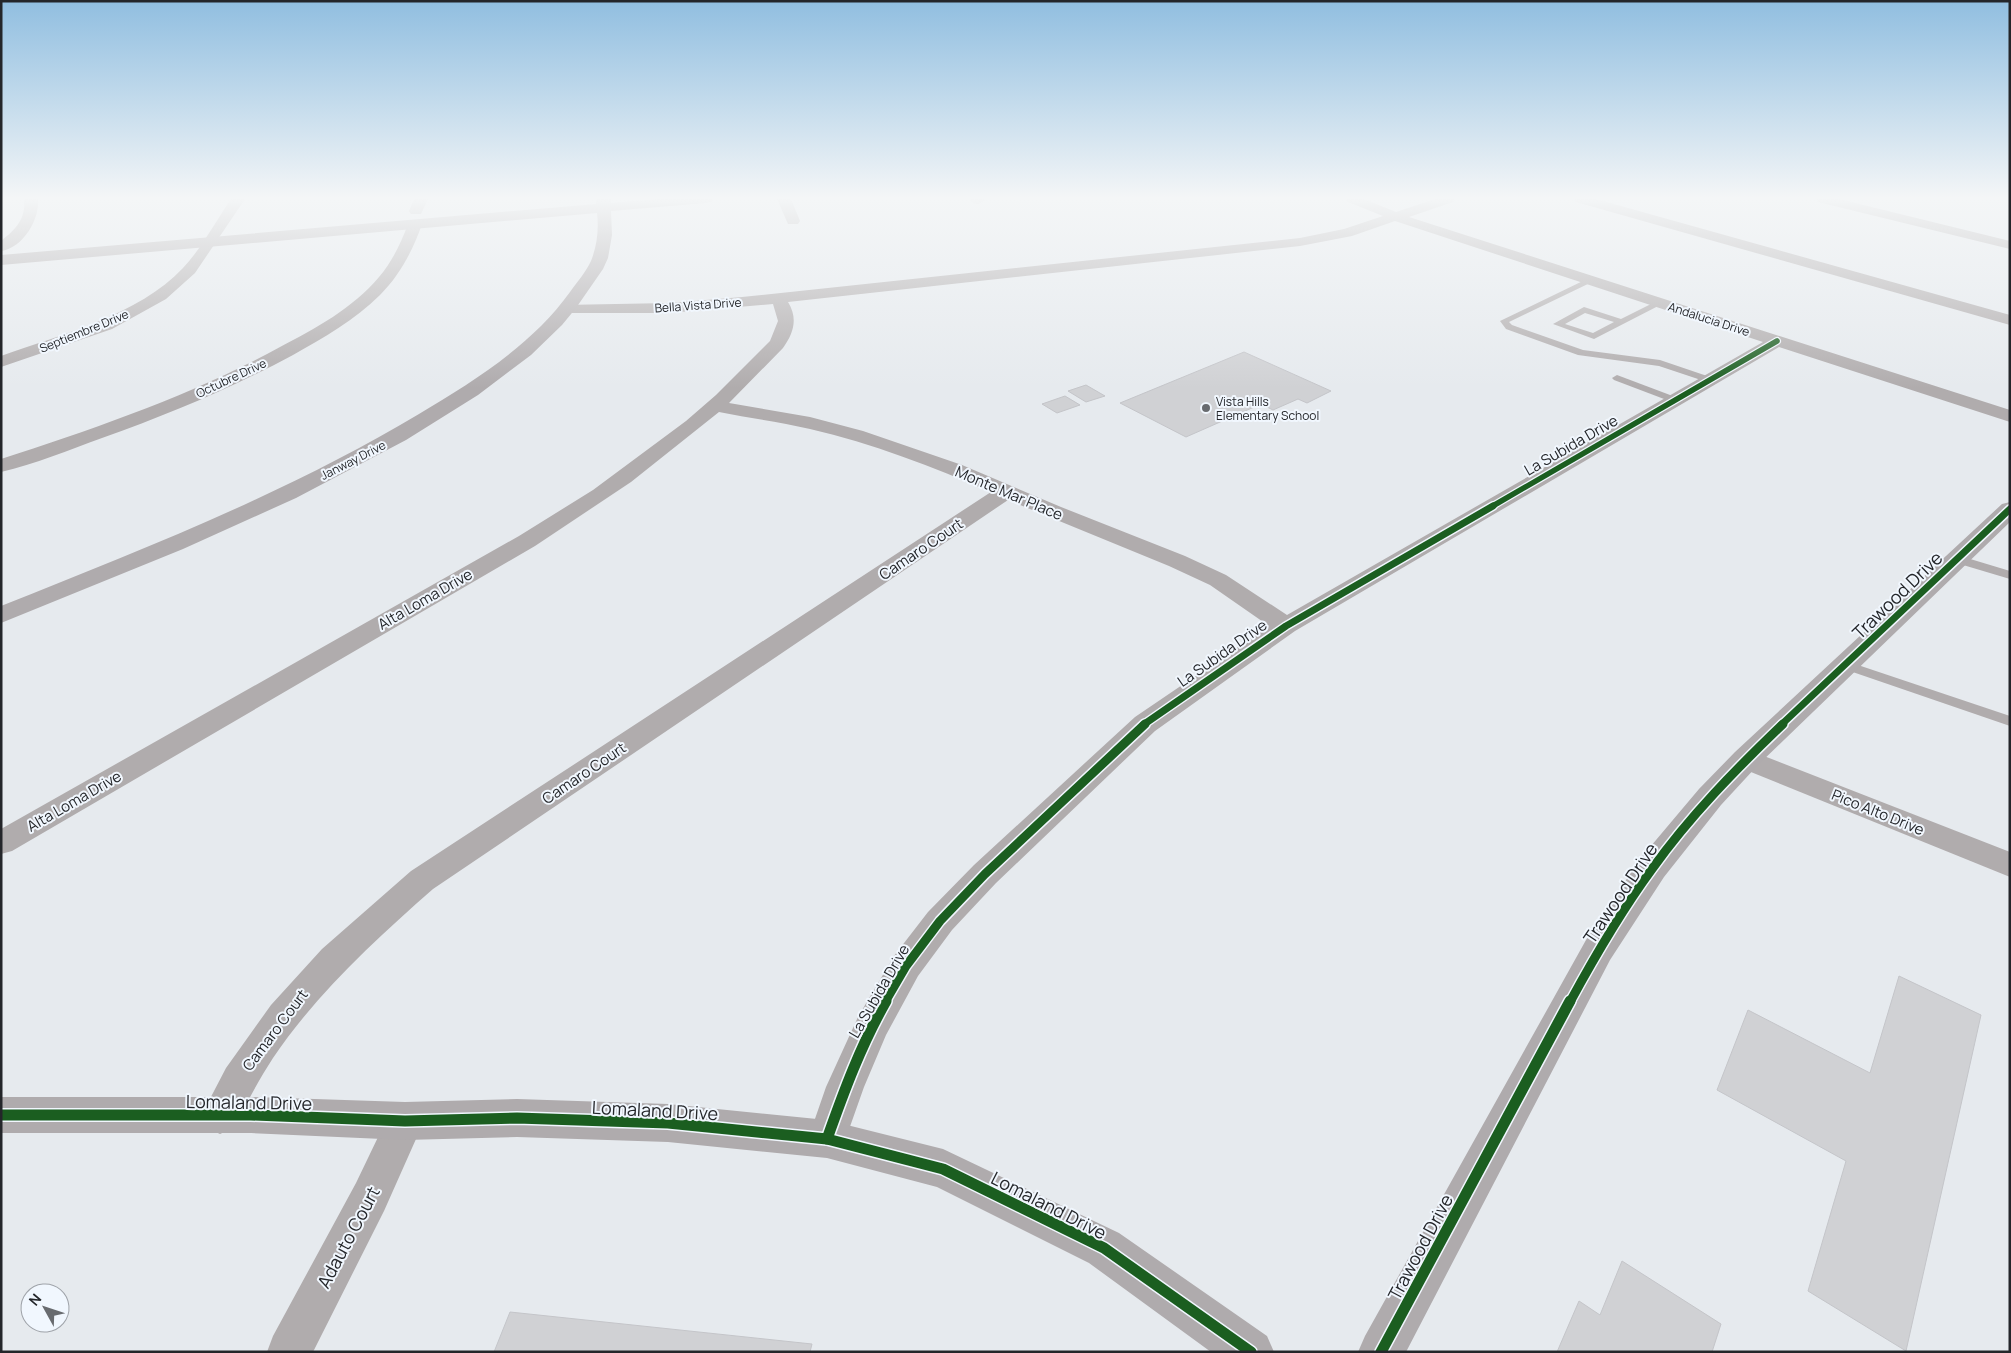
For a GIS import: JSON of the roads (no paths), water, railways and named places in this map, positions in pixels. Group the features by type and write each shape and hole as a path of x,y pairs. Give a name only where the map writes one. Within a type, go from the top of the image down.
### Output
{"street":[{"name":"Septiembre Drive","path":"1,362 83,334 147,304 176,284 195,262"},
{"name":"Octubre Drive","path":"1,466 59,447 217,386 264,363 319,332 366,299 384,282 398,262"},
{"name":"Janway Drive","path":"1,615 213,527 390,441 495,374 530,346 569,308 598,262"},
{"name":"Bella Vista Drive","path":"569,308 669,308 1112,262"},
{"name":"Andalucia Drive","path":"1534,262 2010,416"},
{"path":"1804,262 2010,320"},
{"name":"Alta Loma Drive","path":"1,843 581,509 619,482 715,406 777,344 784,333 787,314 777,298"},
{"name":"La Subida Drive","path":"827,1139 845,1087 871,1028 906,966 940,921 985,874 1145,724 1286,626 1777,341"},
{"name":"Monte Mar Place","path":"715,406 810,423 856,435 954,469 1177,561 1218,580 1286,626"},
{"name":"Camaro Court","path":"220,1116 238,1080 265,1038 303,992 372,923 422,880 1006,492"},
{"name":"Trawood Drive","path":"1381,1352 1598,950 1652,868 1710,797 1746,759 2010,509"},
{"name":"Pico Alto Drive","path":"1746,759 2010,864"},
{"name":"Lomaland Drive","path":"1,1115 251,1115 405,1121 517,1118 668,1123 827,1139 943,1169 1104,1248 1251,1352"},
{"name":"Adauto Court","path":"289,1352 370,1197 405,1121"}],"lane":[{"path":"1589,280 1504,321 1509,327 1580,353 1660,363 1710,380"},
{"path":"1622,322 1584,310 1557,324 1594,336 1622,322 1660,303"},
{"path":"1617,378 1675,400"},
{"path":"1957,559 2010,575"},
{"path":"1846,665 2010,721"}],"place":[{"name":"Vista Hills Elementary School","path":"1206,408"}]}
